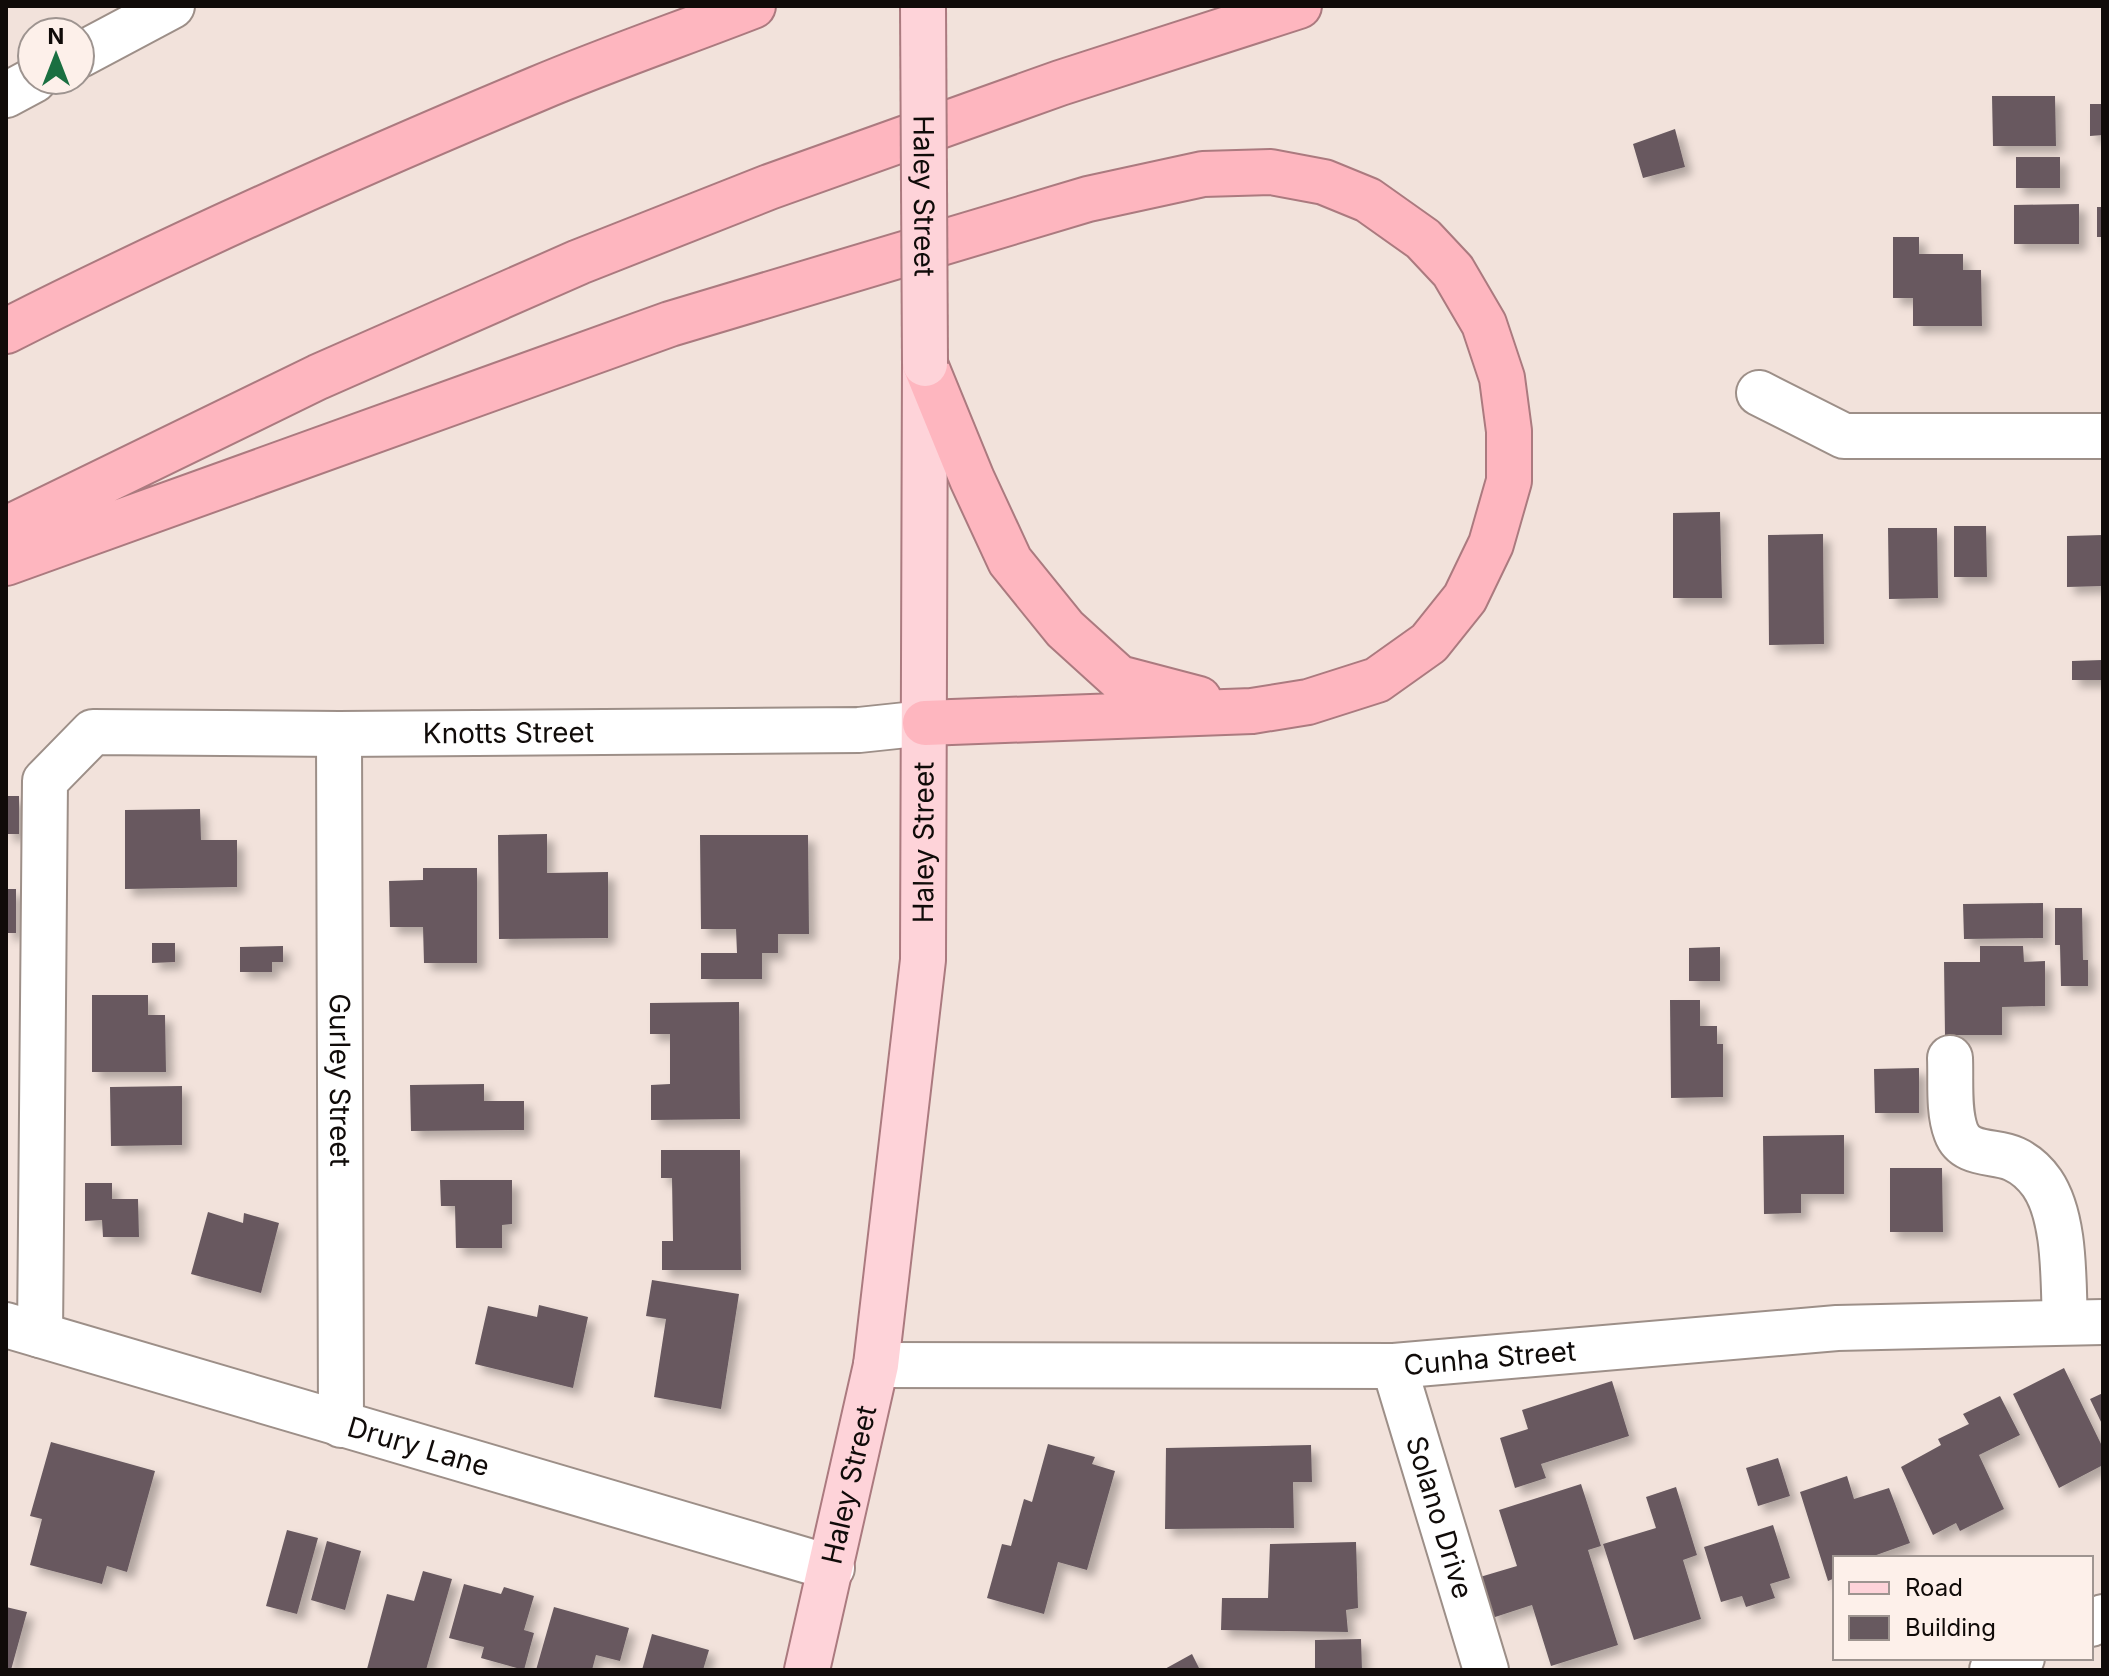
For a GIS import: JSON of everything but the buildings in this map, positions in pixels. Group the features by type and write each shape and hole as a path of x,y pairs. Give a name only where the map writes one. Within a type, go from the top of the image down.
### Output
{"highway":[{"path":"6,331 253,212 539,88 714,6"},
{"path":"539,88 753,6"},
{"path":"6,529 318,377 579,262 769,187 1016,99 1299,6"},
{"path":"6,563 670,324 1088,199 1203,174 1271,172 1324,182 1368,200 1423,239 1453,271 1484,324 1502,378 1509,431 1509,481 1491,544 1465,598 1429,643 1377,680 1308,702 1252,711 925,723"},
{"path":"925,364 972,479 1010,561 1065,629 1119,678 1252,711"}],"main road":[{"name":"Haley Street","path":"807,1670 876,1365 923,960 923,6"}],"street":[{"path":"96,46 172,6"},
{"path":"1759,393 1844,436 2103,436"},
{"name":"Knotts Street","path":"23,1330 45,781 93,732 339,734 859,730 925,723"},
{"name":"Gurley Street","path":"339,734 341,1425"},
{"path":"1950,1058 1956,1133 1963,1144 1977,1151 1997,1153 2027,1166 2043,1184 2052,1205 2063,1265 2084,1322"},
{"name":"Cunha Street","path":"876,1365 1394,1366 1837,1328 2084,1322"},
{"name":"Drury Lane","path":"23,1330 832,1568"},
{"name":"Solano Drive","path":"1394,1366 1486,1670"},
{"path":"1992,1670 2017,1660"}]}
